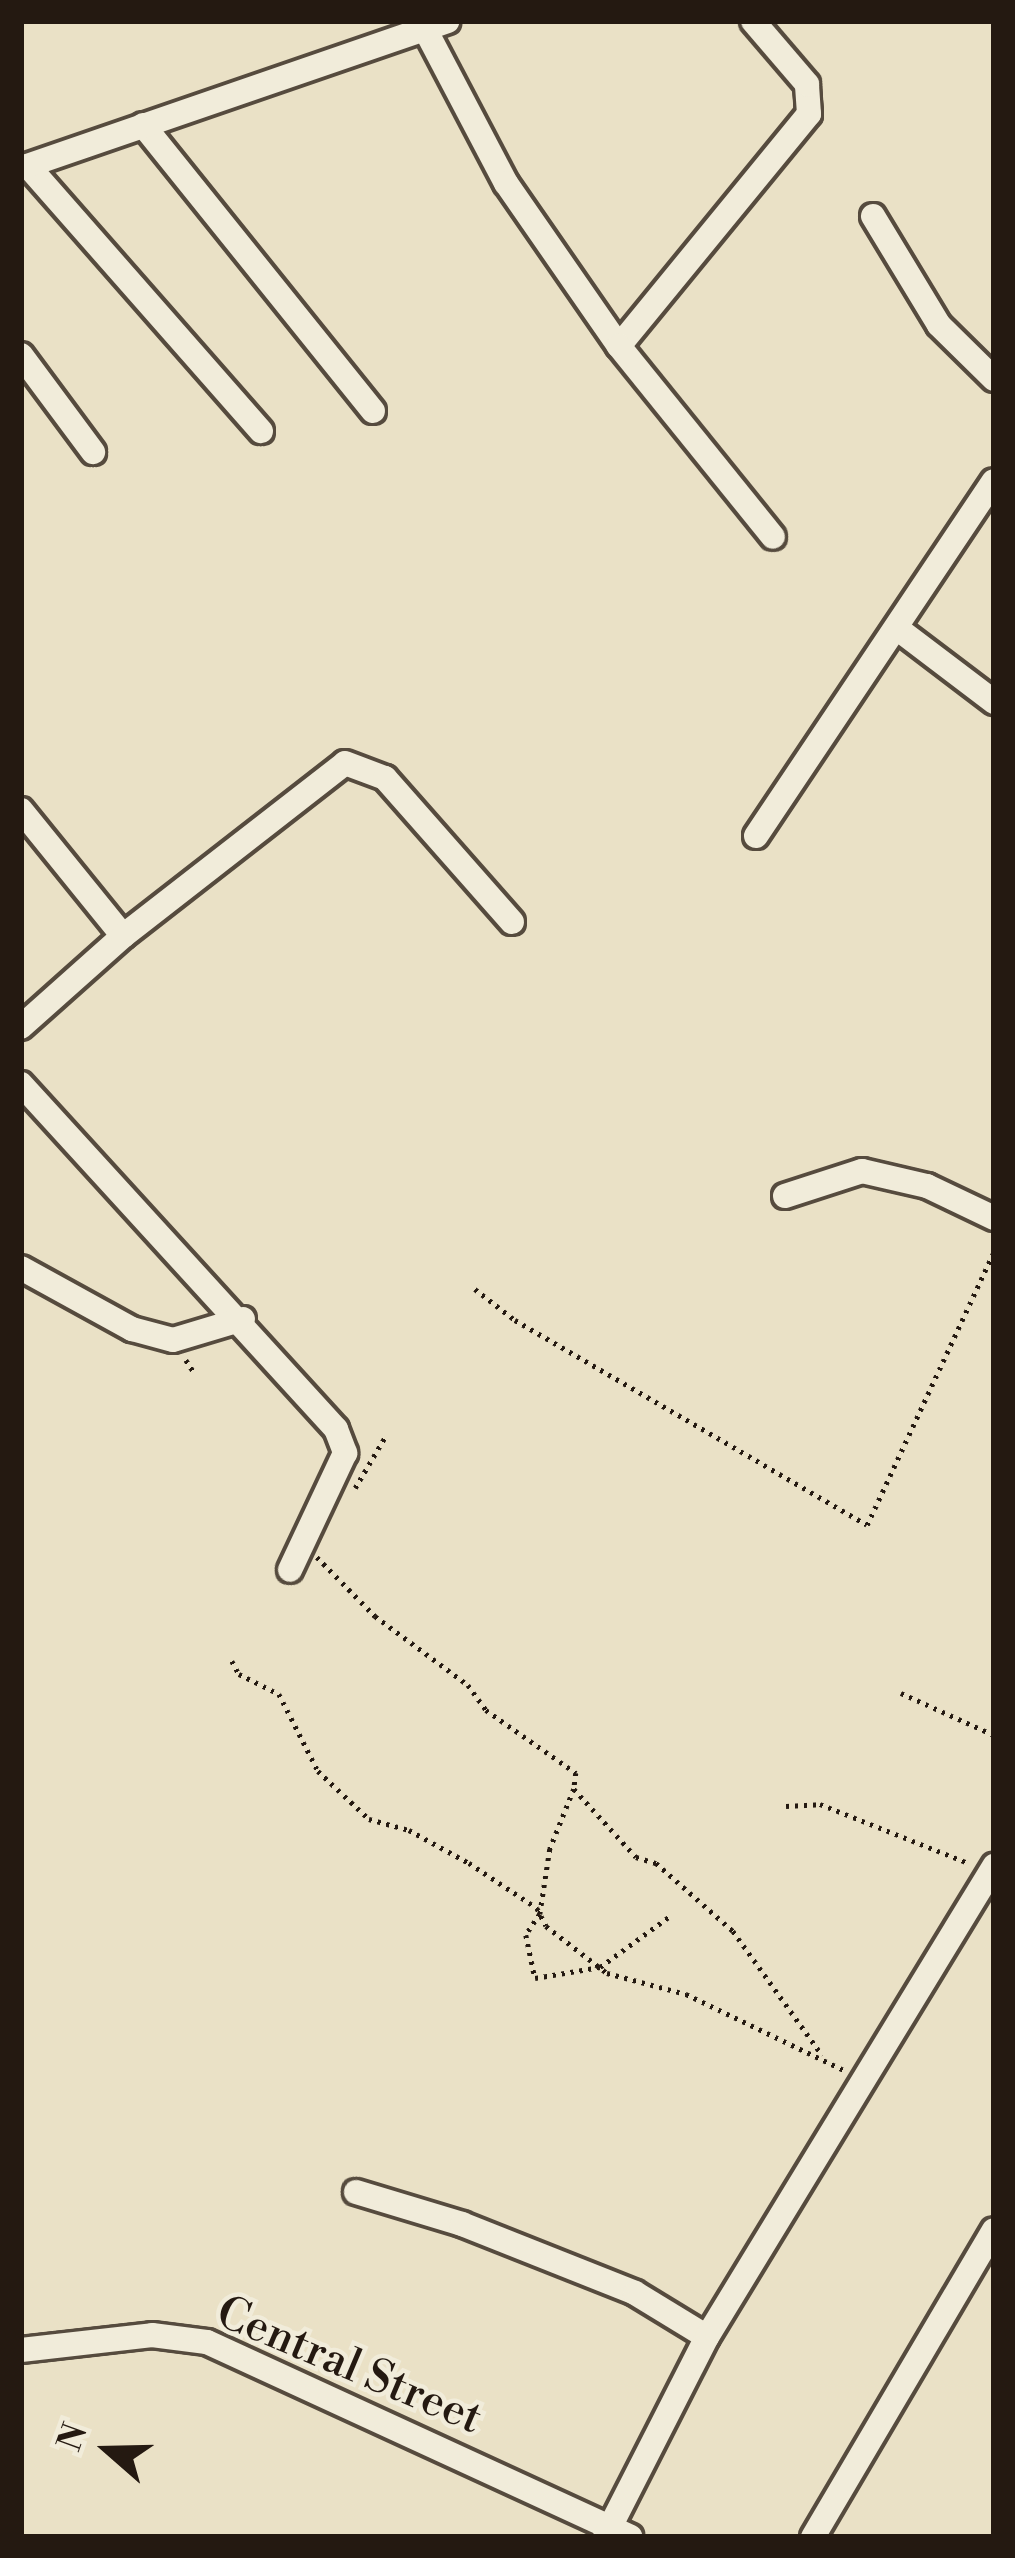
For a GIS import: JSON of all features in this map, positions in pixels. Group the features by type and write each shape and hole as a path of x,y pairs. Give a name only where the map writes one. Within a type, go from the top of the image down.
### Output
{"street":[{"path":"620,346 808,114 807,84 753,21"},
{"path":"261,431 24,167 436,25 506,184 620,346 773,537"},
{"path":"143,125 373,411"},
{"path":"873,216 939,325 994,379"},
{"path":"21,355 93,452"},
{"path":"756,836 994,481"},
{"path":"898,629 994,702"},
{"path":"21,1027 124,936 345,763 385,778 512,922"},
{"path":"21,810 124,936"},
{"path":"21,1084 317,1403 345,1454 290,1570"},
{"path":"785,1196 815,1180 862,1171 927,1186 994,1218"},
{"path":"21,1268 132,1329 172,1340 243,1319"},
{"path":"615,2534 707,2337 992,1870"},
{"path":"356,2192 462,2224 635,2294 707,2337"},
{"path":"813,2537 994,2230"},
{"name":"Central Street","path":"22,2352 152,2335 207,2342 615,2534"}],"path":[{"path":"475,1289 514,1320 867,1525 994,1250"},
{"path":"353,1492 385,1437"},
{"path":"310,1542 375,1616 468,1685 486,1710 576,1773 574,1790 550,1849 540,1914 526,1934 535,1978 600,1967 670,1916"},
{"path":"232,1661 239,1674 279,1694 317,1771 369,1820 410,1830 540,1914 600,1967 659,1992 686,1994 765,2037 822,2055 861,2081"},
{"path":"901,1693 994,1735"},
{"path":"574,1790 636,1857 656,1863 725,1921 822,2055"},
{"path":"786,1806 820,1804 992,1870"}]}
